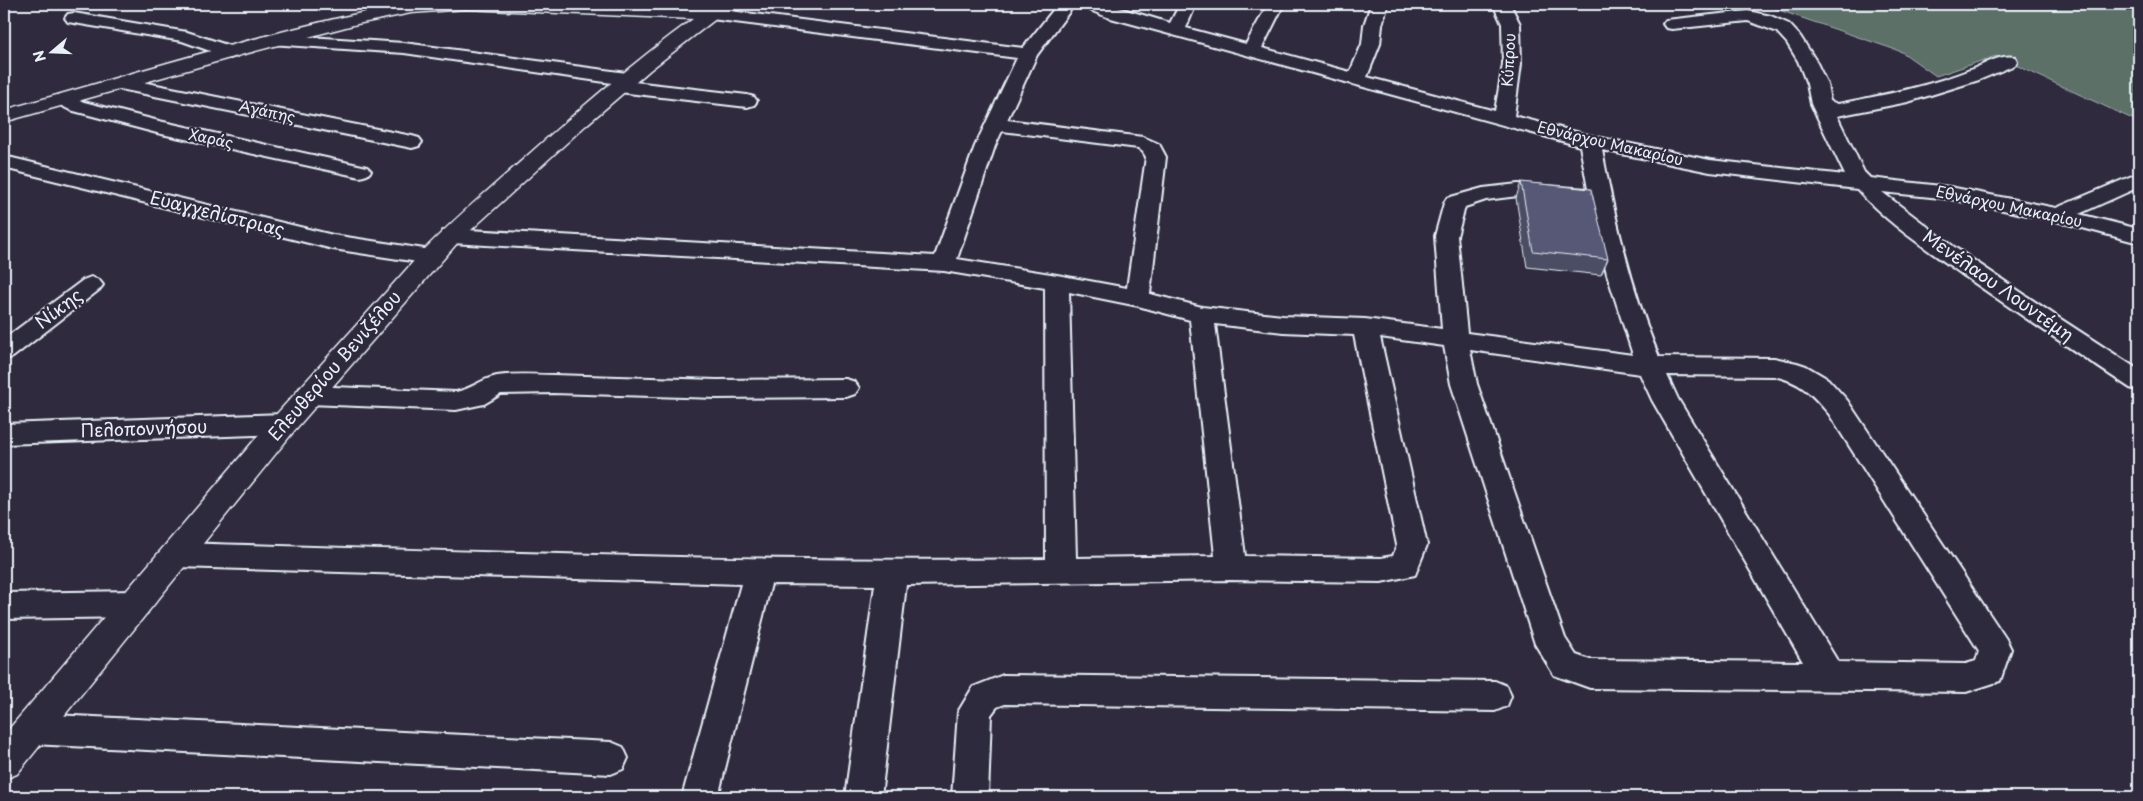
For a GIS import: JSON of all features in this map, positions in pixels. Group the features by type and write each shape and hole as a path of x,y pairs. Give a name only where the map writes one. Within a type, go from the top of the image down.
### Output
{"street":[{"path":"4,116 230,52 383,12 425,5 466,4 589,8 721,7 1028,54"},
{"path":"589,8 624,4"},
{"path":"944,264 985,146 1028,54 1067,4"},
{"name":"Εθνάρχου Μακαρίου","path":"1090,4 1113,13 1590,142 1710,166 1950,193 2058,215 2139,236"},
{"path":"1176,30 1188,4"},
{"path":"1252,50 1276,4"},
{"path":"1357,79 1370,44 1373,25 1380,4"},
{"name":"Κύπρου","path":"1502,4 1511,24 1512,56 1504,118"},
{"name":"Ελευθερίου Βενιζέλου","path":"4,762 284,424 431,256 623,83 668,45 721,7"},
{"name":"Μενέλαου Λουντέμη","path":"1672,24 1748,16 1783,28 1794,40 1807,60 1817,84 1821,104 1855,174 1878,200 1949,254 2047,322 2139,382"},
{"path":"74,18 187,37 230,52"},
{"path":"276,40 404,48 747,101"},
{"path":"1821,104 1836,110 1901,98 1972,76 2008,61"},
{"name":"Αγάπης","path":"122,84 412,142"},
{"name":"Χαράς","path":"65,100 77,106 157,127 360,171"},
{"path":"995,124 1143,143 1152,148 1156,157 1138,298"},
{"path":"1590,142 1600,197 1626,298 1649,366 1665,400 1828,676"},
{"name":"Ευαγγελίστριας","path":"4,162 333,242 431,256"},
{"path":"2058,215 2139,179"},
{"path":"451,236 944,264 1056,282 1138,298 1202,316 1283,324 1365,327 1455,338 1649,366 1774,367 1797,372 1819,385 1838,407 1995,649 1989,671 1966,678 1590,674 1565,665 1551,644 1464,384 1455,338 1446,236 1455,203 1483,194 1518,190 1600,197"},
{"path":"1056,282 1061,571"},
{"name":"Νίκης","path":"4,351 91,285"},
{"path":"1202,316 1231,568"},
{"path":"177,554 760,572 892,573 1231,568 1381,570 1404,566 1412,545 1365,327"},
{"path":"309,395 456,401 475,397 498,385 553,384 717,389 846,388"},
{"name":"Πελοποννήσου","path":"4,434 284,424"},
{"path":"700,797 760,572"},
{"path":"863,797 892,573"},
{"path":"4,606 136,604"},
{"path":"970,797 975,712 985,697 1003,688 1496,696"},
{"path":"32,728 611,758"}],"green space":[{"path":"1761,4 2139,4 2139,122 1996,56 1936,76 1902,52"}],"building":[{"path":"1521,182 1591,189 1608,259 1533,251"}]}
